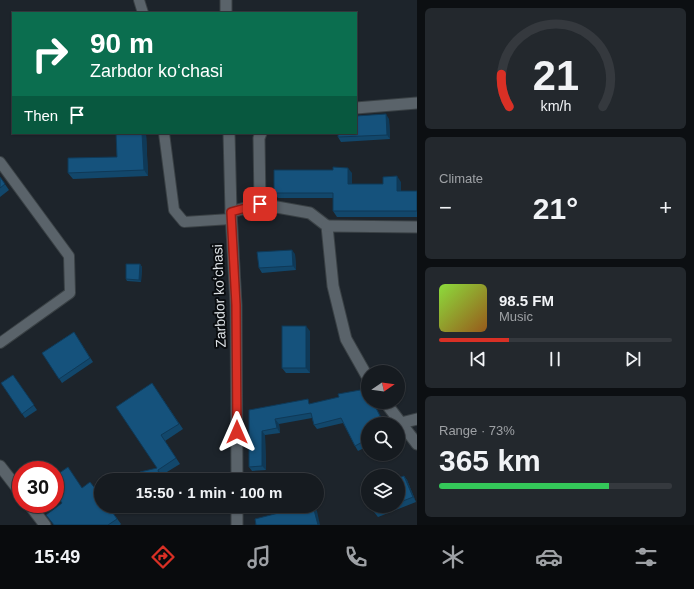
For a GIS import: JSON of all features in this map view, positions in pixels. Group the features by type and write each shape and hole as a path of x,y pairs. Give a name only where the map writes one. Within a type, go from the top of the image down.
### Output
{"street":[{"path":"226,0 226,12"},
{"path":"357,108 417,103"},
{"name":"Zarbdor koʻchasi","path":"229,134 236,313 237,473"},
{"path":"260,204 259,138 261,134"},
{"path":"231,215 260,204 310,213 327,226 417,227"},
{"path":"327,226 333,286 346,340 361,366"},
{"path":"390,409 396,417"},
{"path":"405,422 417,419"},
{"path":"405,428 417,444"},
{"path":"0,466 12,482"},
{"path":"36,513 45,525"},
{"path":"237,513 237,525"}],"lane":[{"path":"139,0 143,12"},
{"path":"164,134 174,210 184,222 231,215"},
{"path":"0,162 69,256 70,293 0,343"}],"building":[{"path":"386,114 387,135 338,137 338,134 357,134 357,116"},
{"path":"116,134 142,134 144,170 68,173 68,158 117,157"},
{"path":"333,167 348,168 348,184 383,184 383,177 397,176 397,191 417,191 417,211 333,211 333,193 274,193 274,170 333,170"},
{"path":"0,177 5,184 0,188"},
{"path":"292,250 293,266 259,268 257,252"},
{"path":"126,264 140,264 139,280 126,279"},
{"path":"282,326 306,326 306,368 282,368"},
{"path":"74,332 90,358 59,379 42,353"},
{"path":"13,375 34,405 22,414 1,383"},
{"path":"152,383 179,424 161,435 176,458 158,470 159,473 140,473 157,468 116,407"},
{"path":"361,390 361,409 376,409 380,417 361,417 361,443 355,446 341,418 314,425 311,413 275,419 277,428 262,431 262,466 249,467 249,410 308,399 309,404 339,397 338,394"},
{"path":"68,467 82,488 90,482 94,487 94,513 113,513 117,519 108,525 54,525 46,515 49,513 64,513 64,470"},
{"path":"405,478 413,497 405,500"},
{"path":"279,513 315,513 318,525 256,525 255,519"}],"route":[{"path":"237,432 236,305 231,212 260,204"}]}
